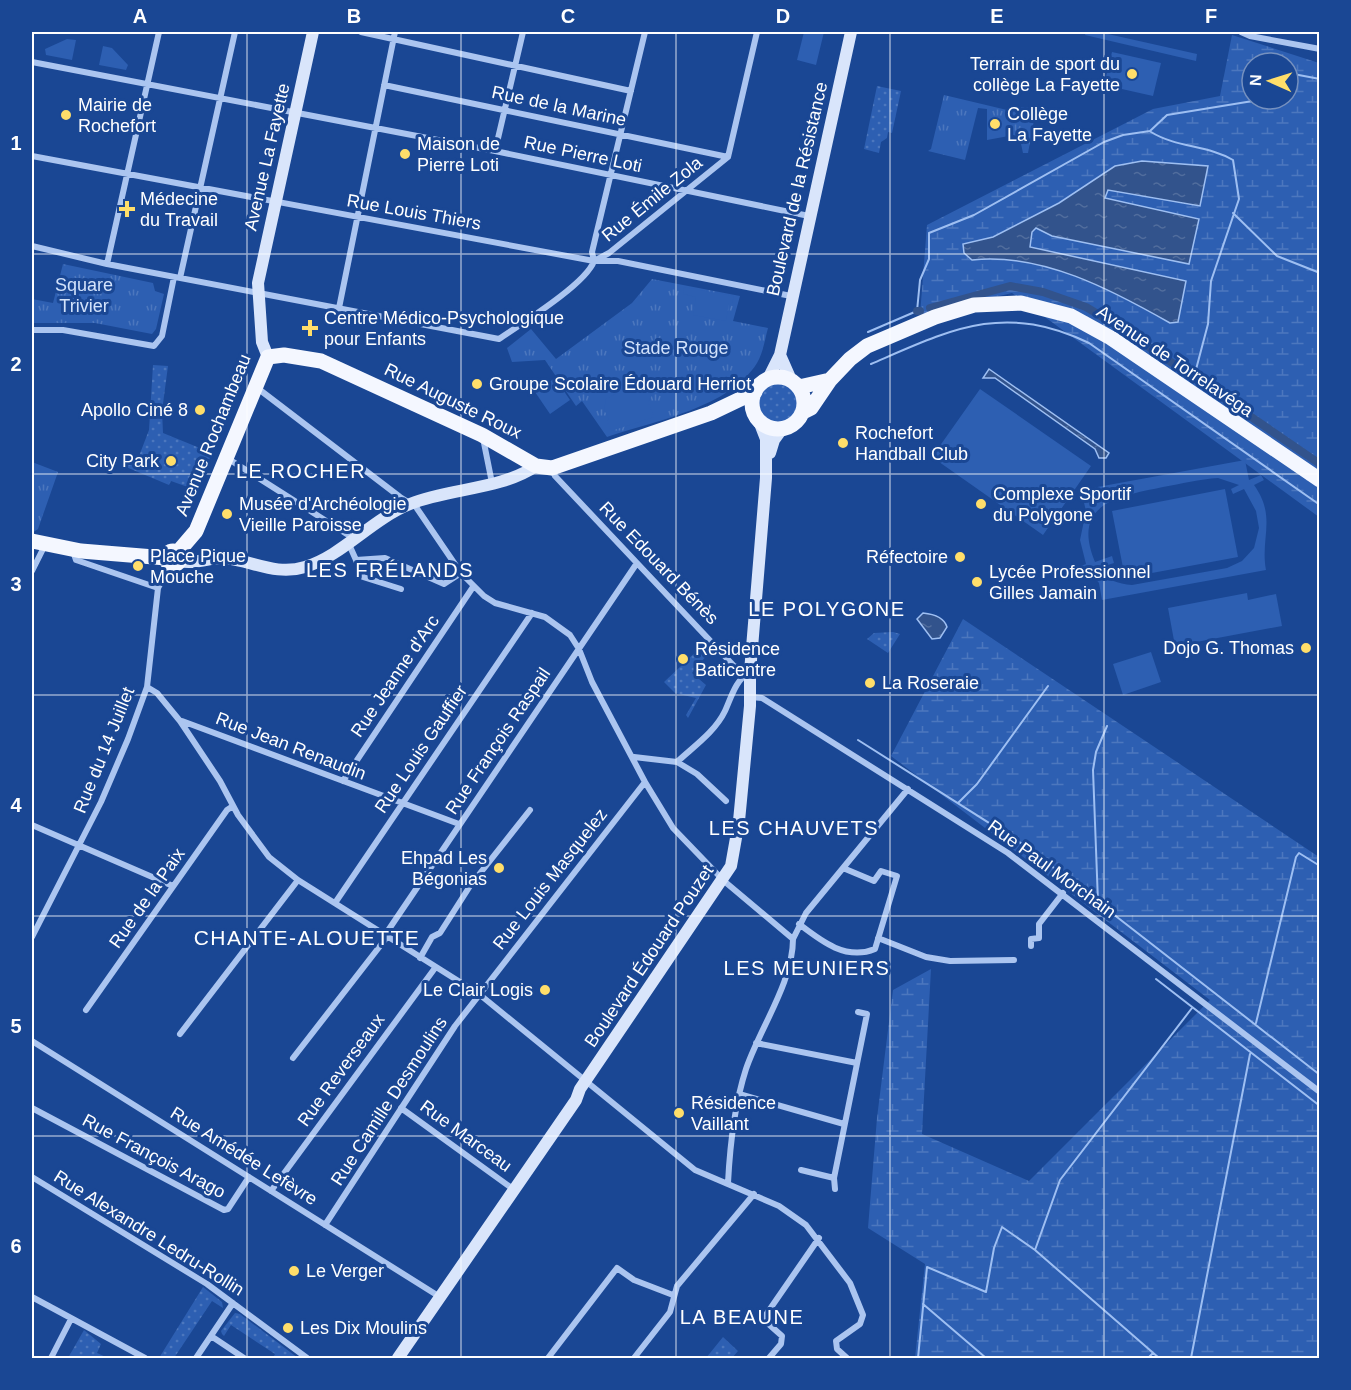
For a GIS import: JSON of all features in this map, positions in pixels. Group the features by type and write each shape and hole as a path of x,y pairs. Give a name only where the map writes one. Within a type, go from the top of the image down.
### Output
{"main road":[{"name":"Avenue de Torrelavéga","path":"803,412 811,408 830,380 859,351 898,331 974,305 1021,303 1071,316 1111,338 1320,480"},
{"name":"Rue Auguste Roux","path":"268,357 284,355 321,361 482,435 544,467"},
{"name":"Avenue Rochambeau","path":"172,558 196,531 268,357"},
{"path":"544,467 711,413 755,392 768,379 775,377 795,383 830,380"},
{"path":"711,413 733,410 756,417 772,429 782,429 796,423 803,412 803,395 795,383"},
{"path":"755,392 752,399 756,417"},
{"name":"Avenue de Torrelavéga","path":"1266,445 1320,486"},
{"path":"38,543 71,548 81,546 172,558"}],"street":[{"path":"107,264 159,32"},
{"path":"32,330 63,330 154,346 162,336 200,188 235,32"},
{"name":"Avenue La Fayette","path":"256,291 313,32"},
{"path":"361,32 394,35 631,91"},
{"path":"495,151 523,32"},
{"path":"594,261 592,252 645,32"},
{"name":"Rue Émile Zola","path":"339,308 494,340 499,339 568,290 592,269 594,261 609,253 728,157 757,32"},
{"name":"Boulevard de la Résistance","path":"768,379 780,355 791,296 851,32"},
{"path":"1241,32 1250,36 1320,49"},
{"path":"32,246 107,264 339,308 394,35"},
{"name":"Rue Pierre Loti","path":"32,62 495,151 809,216"},
{"name":"Rue de la Marine","path":"384,85 728,157"},
{"name":"Rue Louis Thiers","path":"32,156 594,261 618,261 791,296"},
{"name":"Avenue Rochambeau","path":"256,291 262,342 268,357"},
{"path":"780,355 795,383"},
{"path":"256,386 416,507 473,587 495,603 532,613 557,624 579,649 592,682 634,757 645,782 673,828 724,880 793,939"},
{"name":"Boulevard Édouard Pouzet","path":"398,1359 576,1100 587,1080 724,880 731,866 736,844 751,697 750,672 766,478 766,439 756,417"},
{"name":"Boulevard Édouard Pouzet","path":"766,478 772,445 782,429"},
{"path":"482,435 492,483"},
{"path":"227,458 351,539 363,577 401,589"},
{"path":"172,558 225,558 277,571 290,571 315,563 379,520 410,504 544,467"},
{"name":"Rue Edouard Bénès","path":"544,467 734,666 750,672"},
{"path":"32,571 38,543"},
{"path":"71,548 76,560 158,588"},
{"name":"Rue du 14 Juillet","path":"32,937 80,845 128,739 147,687 158,588 172,558"},
{"path":"356,560 385,558 444,584 461,573"},
{"name":"Rue François Raspail","path":"293,1058 386,936 459,824 637,563"},
{"name":"Rue Jeanne d'Arc","path":"343,781 473,587"},
{"name":"Rue Louis Gauffier","path":"334,903 532,613"},
{"path":"676,762 706,736 723,715 741,677 750,672"},
{"path":"147,687 157,693 180,721 262,850 298,880 479,994 695,1170 717,1181 754,1194 793,1214 819,1238 850,1282 863,1315 860,1324 836,1341 837,1349 847,1359"},
{"name":"Rue Paul Morchain","path":"751,697 762,698 1008,853 1063,892 1320,1092"},
{"name":"Rue Jean Renaudin","path":"180,721 459,824"},
{"path":"634,757 676,762 697,774 726,801"},
{"name":"Rue Louis Masquelez","path":"479,994 645,782"},
{"path":"728,1183 732,1127 739,1094 756,1043 791,965 793,939 799,924 908,789"},
{"name":"Rue de la Paix","path":"86,1010 227,810 233,806"},
{"path":"420,958 432,937 440,933 470,886 530,810"},
{"path":"32,825 174,886"},
{"path":"799,924 828,945 851,953 875,949 897,876 881,872 874,881 843,868"},
{"path":"180,1034 298,880"},
{"path":"1031,946 1031,939 1039,938 1039,924 1063,892"},
{"path":"879,938 926,957 950,961 1014,960"},
{"name":"Rue Reverseaux","path":"271,1191 435,968"},
{"name":"Rue Camille Desmoulins","path":"325,1225 479,994"},
{"path":"835,1189 834,1178 867,1014 858,1012"},
{"name":"Rue Amédée Lefèvre","path":"32,1041 440,1298"},
{"path":"756,1043 857,1063"},
{"path":"739,1094 844,1124"},
{"name":"Rue François Arago","path":"32,1108 224,1210 228,1209 249,1177"},
{"name":"Rue Marceau","path":"401,1108 513,1189"},
{"path":"801,1170 834,1178"},
{"name":"Rue Alexandre Ledru-Rollin","path":"32,1177 207,1284 307,1359"},
{"path":"634,1359 670,1312 672,1295 677,1286 754,1194"},
{"path":"769,1359 781,1344 782,1336 763,1319 819,1238"},
{"path":"548,1359 617,1268 634,1280 672,1295"},
{"path":"32,1297 134,1356 145,1359"},
{"path":"196,1359 233,1303"},
{"path":"51,1359 71,1319"},
{"path":"211,1336 244,1359"}],"green space":[{"path":"804,32 824,32 816,65 797,60"},
{"path":"1086,32 1099,32 1197,54 1196,61 1085,35"},
{"path":"1232,35 1282,51 1240,51 1240,111 1300,111 1300,57 1319,63 1319,517 1012,293 920,315 927,225 1153,109 1220,96"},
{"path":"67,39 76,40 72,60 46,55 45,49"},
{"path":"103,46 112,48 128,65 126,70 99,65"},
{"name":"Terrain de sport du collège La Fayette","path":"1112,52 1161,63 1153,96 1104,85"},
{"path":"877,86 901,91 892,133 888,132 887,138 881,142 879,153 864,149"},
{"path":"944,95 1007,110 1024,107 1036,109 1028,153 1023,153 1020,139 1014,135 987,140 987,109 978,108 965,160 928,151 931,149"},
{"name":"Square Trivier","path":"63,264 153,283 155,291 164,294 156,329 152,334 95,323 32,323 32,299 53,303"},
{"name":"Stade Rouge","path":"652,279 740,296 733,321 768,328 764,346 757,363 744,378 710,402 607,437 582,401 576,406 545,360 512,362 507,348 531,329 556,359 632,303"},
{"path":"684,287 734,296 732,303 729,303 726,321 693,315 696,297 683,294"},
{"path":"153,365 168,366 162,411 163,433 212,453 196,490 171,481 169,485 126,467 129,461 136,464 149,430"},
{"path":"555,378 570,400 550,414 535,392"},
{"path":"641,381 647,382 653,394 648,402 654,417 611,431 607,421 609,419 604,410 606,399"},
{"path":"779,381 788,382 795,387 800,394 800,412 795,419 788,424 779,425 770,424 763,419 758,412 757,403 758,394 763,387 770,382"},
{"path":"980,389 1091,466 1043,535 932,457"},
{"path":"1245,460 1249,480 1261,475 1264,480 1254,485 1265,507 1266,570 1102,600 1099,583 1089,571 1080,574 1078,567 1086,564 1080,540 1086,511 1081,490","holes":["1218,478 1239,485 1231,489 1233,494 1244,489 1256,511 1259,528 1254,548 1242,561 1227,568 1132,585 1113,581 1099,568 1114,563 1112,556 1095,562 1089,542 1089,526 1094,514 1104,505 1131,494 1204,479"]},
{"path":"32,462 58,472 38,529 32,533"},
{"path":"1225,489 1238,557 1125,578 1112,511"},
{"path":"1247,593 1248,600 1276,594 1282,626 1175,646 1168,608"},
{"path":"963,619 1319,857 1319,1358 915,1358 925,1264 868,1228 877,1118 893,990 931,969 922,1134 1029,1181 1210,1000 891,756"},
{"path":"874,633 900,634 888,653 867,639"},
{"path":"700,648 707,655 692,673 706,685 688,718 686,715 696,698 675,693 664,682"},
{"path":"1151,652 1161,682 1123,695 1113,664"},
{"path":"203,1287 222,1302 223,1308 212,1301 174,1358 159,1358"},
{"path":"235,1313 240,1314 298,1358 273,1358 275,1354 231,1325 224,1336 221,1331"},
{"path":"84,1330 101,1344 97,1353 108,1358 68,1358"},
{"path":"723,1337 738,1351 732,1358 706,1358"}],"water":[{"path":"1142,161 1208,166 1200,206 1108,190 1105,198 1199,219 1189,264 1052,236 1036,228 1032,232 1030,247 1186,281 1178,322 1170,323 1100,286 1075,276 1024,262 998,259 972,260 964,253 963,244 993,237 1059,203 1115,166"},
{"path":"989,369 1109,453 1106,458 1099,458 1095,449 995,378 983,378"},
{"path":"923,613 938,617 946,624 947,627 940,638 932,639 917,619"}],"waterway":[{"path":"1300,75 1320,79"},
{"path":"868,332 917,311 920,280 929,259 929,233 974,215 1104,142 1123,135 1150,131 1167,115 1240,103"},
{"path":"1151,132 1171,141 1223,155 1233,160 1239,199 1211,281 1208,324 1194,377"},
{"path":"1233,213 1277,256 1320,273"},
{"path":"930,308 1010,286 1043,292 1086,307 1124,330 1320,464"},
{"path":"871,364 927,340 978,325 1004,322 1030,324 1058,331 1089,343 1320,505"},
{"path":"958,803 977,784 1048,686"},
{"path":"1098,902 1093,770 1096,752 1107,726"},
{"path":"858,740 1027,847 1320,1075"},
{"path":"1256,1023 1296,857 1299,853 1320,866"},
{"path":"1156,979 1320,1106"},
{"path":"1035,1250 1060,1180 1192,1008"},
{"path":"1191,1358 1250,1054"},
{"path":"918,1358 927,1267 986,1292 994,1248 1002,1227 1035,1250 1159,1358"},
{"path":"923,1304 986,1358"},
{"path":"1148,1358 1153,1353"}],"place":[{"name":"Terrain de sport du collège La Fayette","path":"1132,74"},
{"name":"Mairie de Rochefort","path":"66,115"},
{"name":"Collège La Fayette","path":"995,124"},
{"name":"Maison de Pierre Loti","path":"405,154"},
{"name":"Médecine du Travail","path":"127,209"},
{"name":"Centre Médico-Psychologique pour Enfants","path":"310,328"},
{"name":"Groupe Scolaire Édouard Herriot","path":"477,384"},
{"name":"Apollo Ciné 8","path":"200,410"},
{"name":"Rochefort Handball Club","path":"843,443"},
{"name":"City Park","path":"171,461"},
{"name":"Complexe Sportif du Polygone","path":"981,504"},
{"name":"Musée d'Archéologie Vieille Paroisse","path":"227,514"},
{"name":"Réfectoire","path":"960,557"},
{"name":"Place Pique Mouche","path":"138,566"},
{"name":"Lycée Professionnel Gilles Jamain","path":"977,582"},
{"name":"Dojo G. Thomas","path":"1306,648"},
{"name":"Résidence Baticentre","path":"683,659"},
{"name":"La Roseraie","path":"870,683"},
{"name":"Ehpad Les Bégonias","path":"499,868"},
{"name":"Le Clair Logis","path":"545,990"},
{"name":"Résidence Vaillant","path":"679,1113"},
{"name":"Le Verger","path":"294,1271"},
{"name":"Les Dix Moulins","path":"288,1328"}],"district":[{"name":"LE ROCHER","path":"301,471"},
{"name":"LES FRÉLANDS","path":"390,570"},
{"name":"LE POLYGONE","path":"827,609"},
{"name":"LES CHAUVETS","path":"794,828"},
{"name":"CHANTE-ALOUETTE","path":"307,937"},
{"name":"LES MEUNIERS","path":"807,968"},
{"name":"LA BEAUNE","path":"742,1317"}]}
